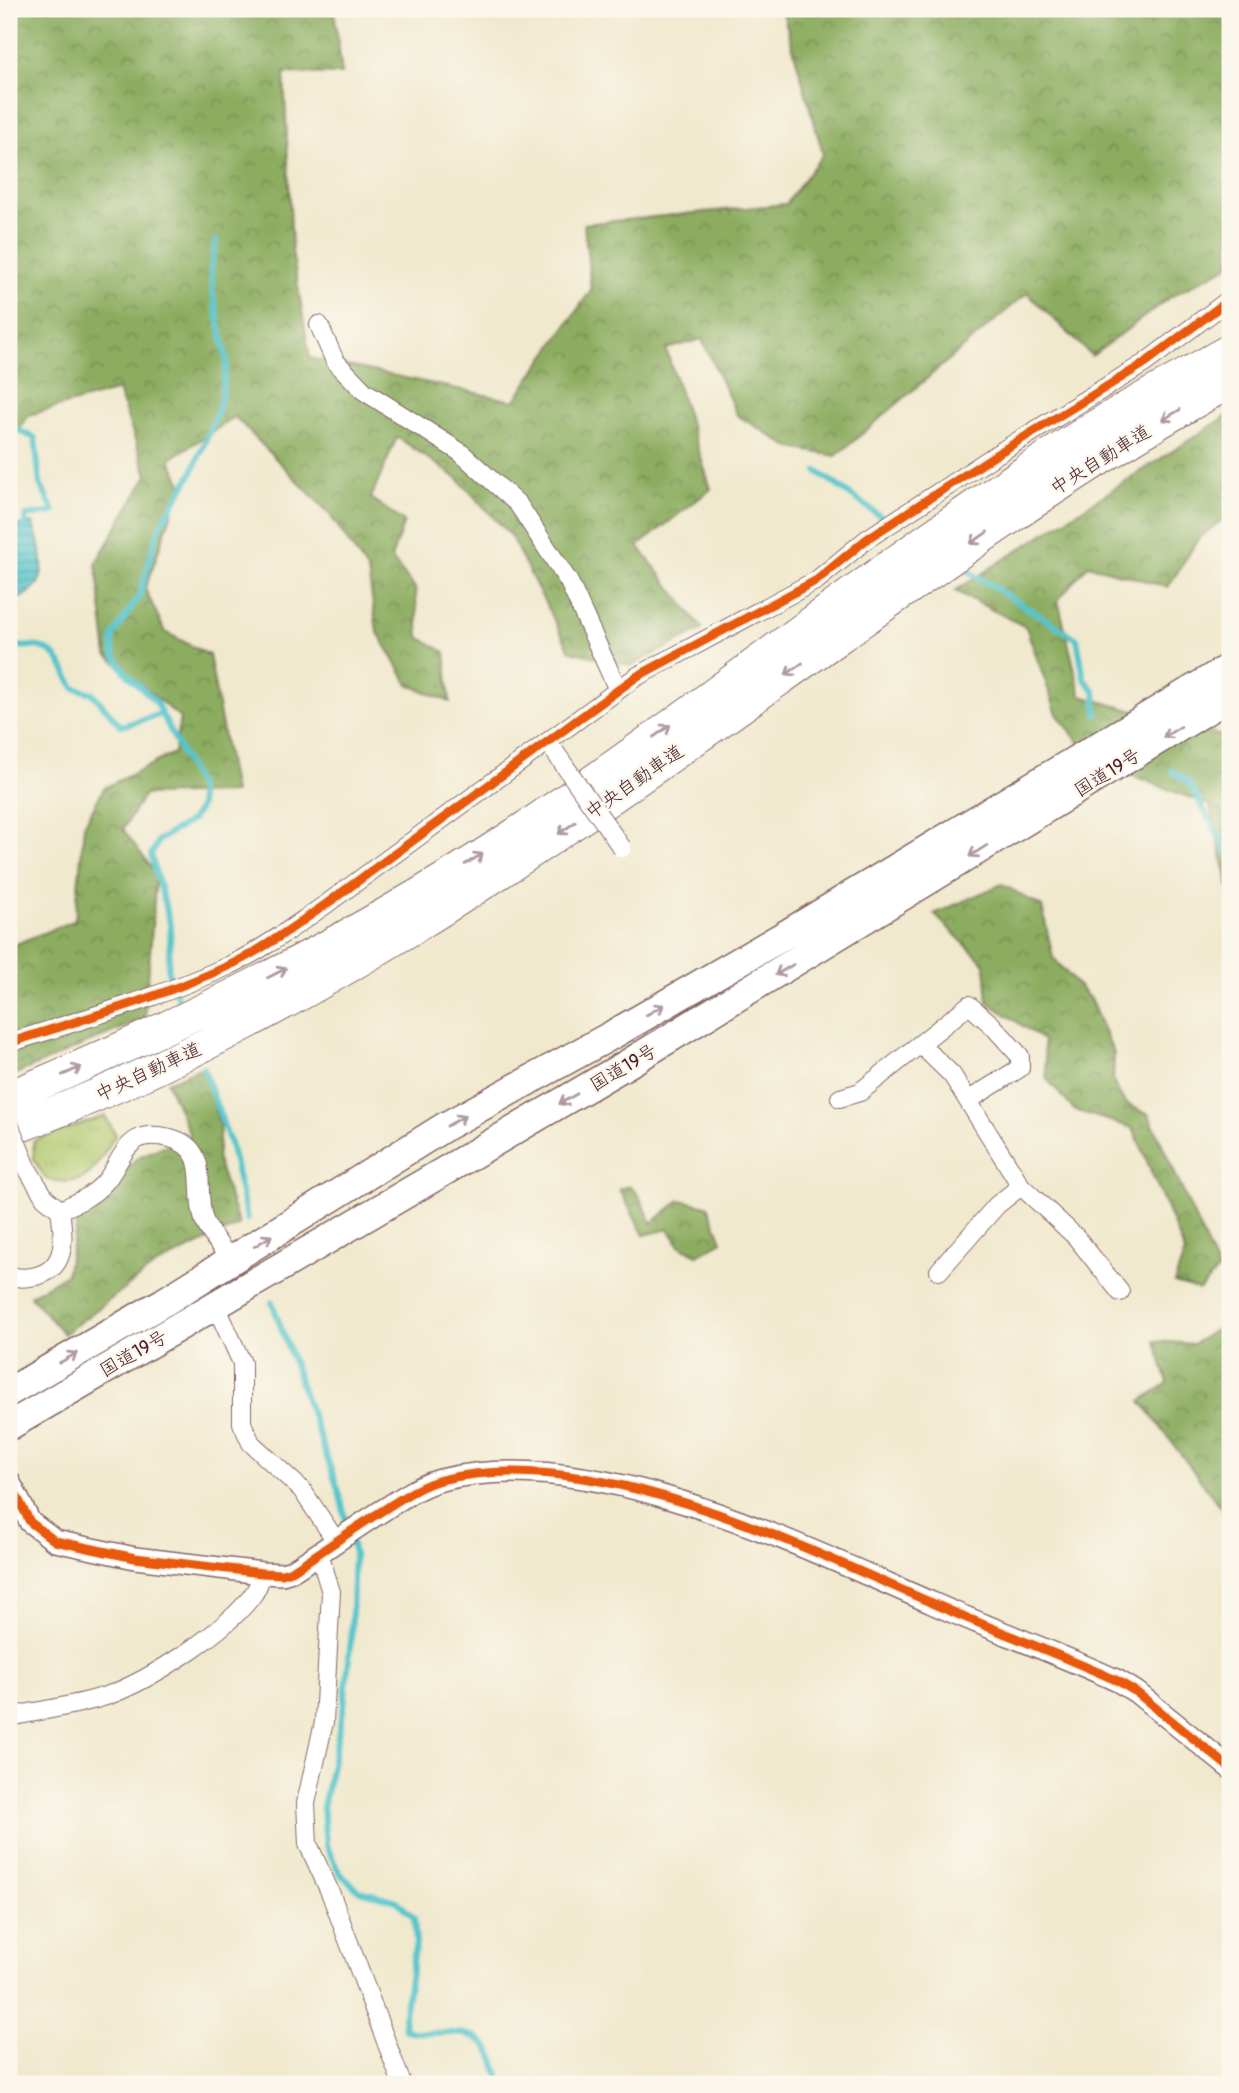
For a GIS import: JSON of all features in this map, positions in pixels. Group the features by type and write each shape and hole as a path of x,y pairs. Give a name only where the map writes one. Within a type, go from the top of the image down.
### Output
{"highway":[{"name":"中央自動車道","path":"9,1097 121,1050 249,988 318,952 422,891 513,835 837,604 1087,432 1230,350"},
{"name":"中央自動車道","path":"9,1130 107,1090 233,1030 348,966 498,875 1002,522 1101,456 1230,382"},
{"name":"国道19号","path":"9,1392 231,1260 446,1126 612,1035 790,932 1039,780 1225,676"},
{"name":"国道19号","path":"9,1426 783,971 1225,676"}],"street":[{"path":"9,1043 228,967 274,940 552,746 636,677 817,580 867,539 997,454 1145,363 1230,299"},
{"path":"319,325 335,361 364,391 460,452 518,504 569,582 618,690"},
{"path":"552,746 622,848"},
{"path":"840,1098 860,1092 969,1005 992,1025 1020,1056 1020,1068 969,1100"},
{"path":"920,1044 952,1075 1021,1186 1076,1237 1121,1292"},
{"path":"9,1124 28,1170 45,1198 60,1210 64,1241 62,1254 46,1273 18,1279 9,1276"},
{"path":"60,1210 85,1199 105,1183 138,1139 159,1136 170,1138 183,1142 197,1159 201,1209 205,1222 231,1260"},
{"path":"939,1271 967,1236 997,1205 1021,1186"},
{"path":"216,1306 242,1363 242,1423 251,1443 302,1490 331,1545 324,1722 306,1803 308,1844 330,1892 402,2084"},
{"path":"9,1481 30,1522 55,1541 135,1558 282,1574 292,1571 410,1494 437,1481 476,1473 545,1474 586,1479 673,1497 808,1549 1118,1681 1136,1692 1230,1768"},
{"path":"9,1717 109,1695 155,1672 211,1635 236,1614 254,1593 262,1573"}],"green space":[{"path":"9,9 334,9 342,74 284,73 292,251 310,358 514,401 591,290 584,224 786,204 823,154 782,9 1230,9 1230,265 1170,297 1092,356 1027,293 836,456 791,448 737,415 702,339 666,349 711,489 638,546 703,629 631,666 570,651 510,535 458,479 397,437 371,498 404,522 391,558 415,588 419,637 445,652 450,702 409,685 377,631 368,571 328,512 235,417 170,459 182,484 145,589 165,632 209,655 234,793 144,795 123,829 156,874 145,1018 9,1077 9,947 75,920 84,825 104,788 174,753 180,718 107,655 96,563 147,475 118,390 29,415 9,446"},
{"path":"1230,414 1230,514 1199,538 1168,587 1088,565 1058,600 1081,696 1223,736 1230,749 1230,891 1210,805 1093,761 1057,714 1026,627 955,591"},
{"path":"1002,884 1042,907 1053,958 1090,999 1114,1054 1113,1082 1125,1103 1149,1115 1218,1270 1199,1290 1174,1283 1185,1252 1133,1128 1074,1110 1047,1079 1043,1040 988,1002 985,964 934,914"},
{"path":"203,1067 220,1127 217,1160 239,1225 156,1265 64,1334 30,1296 66,1274 78,1220 138,1157 190,1135 167,1082"},
{"path":"105,1116 116,1135 89,1174 73,1181 46,1179 34,1160 33,1141"},
{"path":"630,1186 639,1196 652,1223 680,1200 708,1206 722,1241 697,1255 680,1246 669,1229 644,1235 619,1189"},
{"path":"1230,1329 1230,1520 1141,1401 1168,1383 1155,1341 1194,1344 1215,1330"}],"water":[{"path":"33,523 42,558 41,575 33,589 9,605 9,527"}],"waterway":[{"path":"179,1002 168,972 171,927 151,855 159,840 192,820 200,806 198,786 156,702 126,673 113,653 113,636 140,595 158,530 192,473 219,408 227,361 213,294 211,268 216,240"},
{"path":"9,424 35,438 40,484 54,512 26,516 24,529"},
{"path":"817,471 880,516"},
{"path":"968,571 1077,639 1084,678 1095,692 1097,714"},
{"path":"9,644 39,647 49,651 62,665 74,688 92,693 121,726 162,714"},
{"path":"1172,771 1189,783 1230,856"},
{"path":"203,1067 230,1143 247,1219"},
{"path":"272,1302 339,1492 354,1553 351,1639 344,1706 323,1807 326,1845 340,1874 360,1891 397,1901 414,1918 416,1942 404,2015 405,2030 475,2037 484,2043 491,2053 501,2084"}],"cycle path":[{"path":"9,1043 173,989 239,961 264,946 325,905 636,677 817,580 867,539 997,454 1145,363 1230,299"},
{"path":"9,1481 30,1522 55,1541 135,1558 282,1574 292,1571 405,1496 441,1480 500,1472 563,1475 627,1487 692,1505 756,1528 1118,1681 1136,1692 1230,1768"}]}
